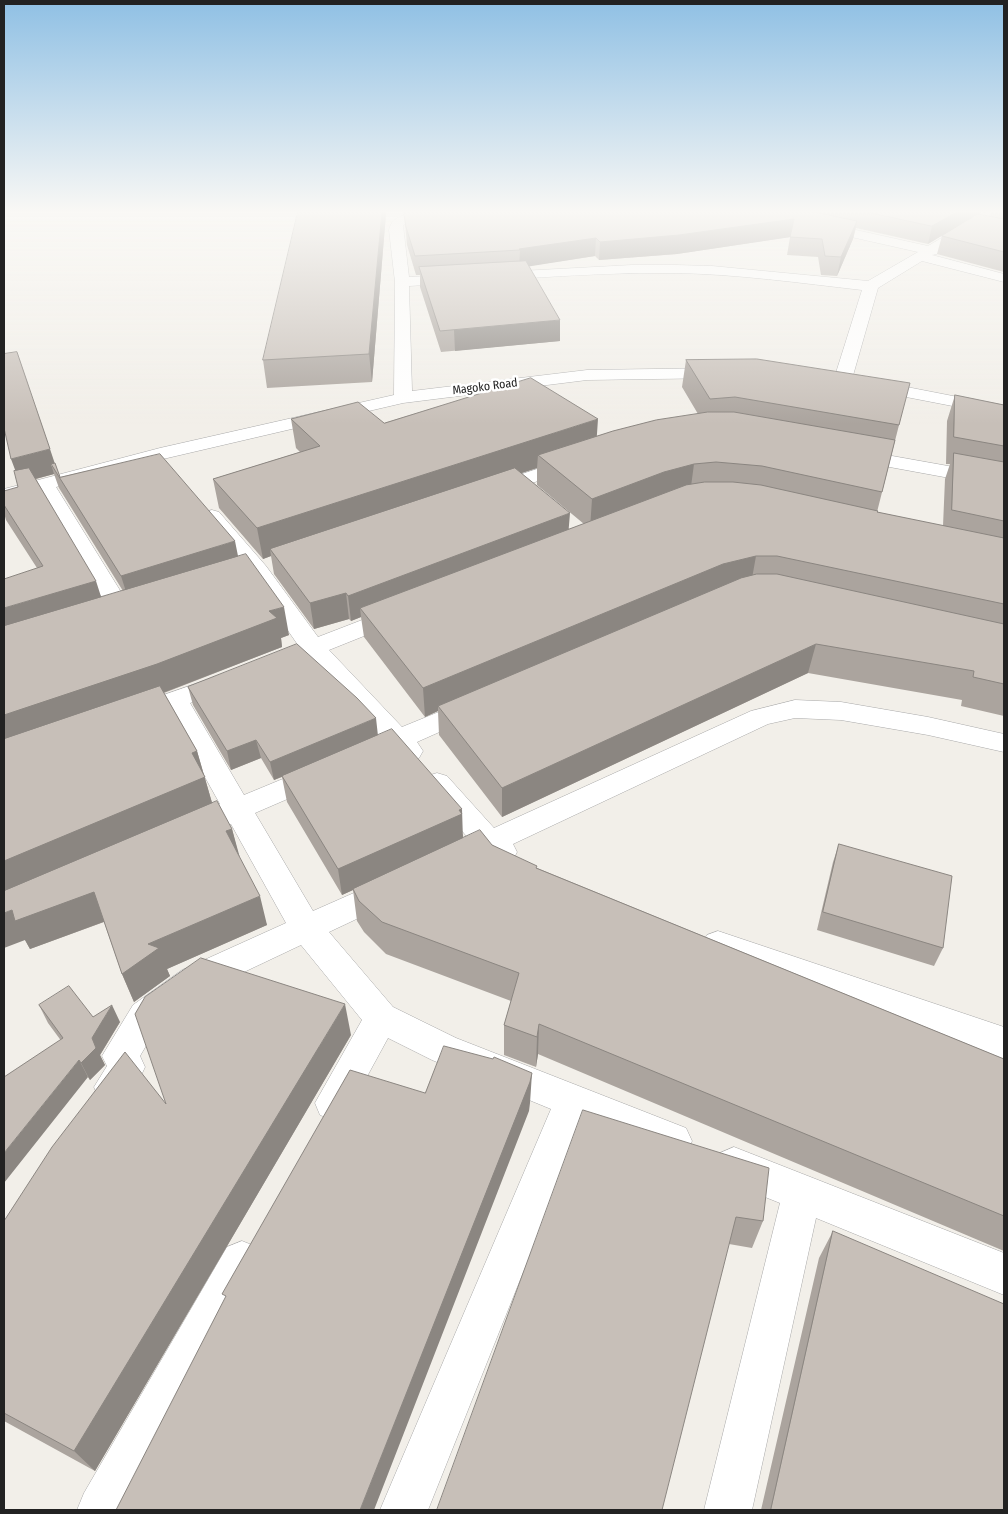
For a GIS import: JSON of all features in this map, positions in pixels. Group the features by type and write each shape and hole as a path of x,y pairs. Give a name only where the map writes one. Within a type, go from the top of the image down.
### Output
{"street":[{"path":"402,283 403,398"},
{"path":"840,283 871,286 877,283"},
{"path":"843,380 871,286"},
{"name":"Magoko Road","path":"4,495 160,454 403,398 587,375 742,374"},
{"path":"825,378 964,402 1004,411"},
{"path":"834,452 1004,482"},
{"path":"160,454 178,476"},
{"path":"471,498 524,488 588,458"},
{"path":"44,484 122,613"},
{"path":"196,498 258,571 313,648 398,739 489,842 527,869"},
{"path":"276,662 414,608"},
{"path":"112,722 248,672"},
{"path":"166,840 499,696"},
{"path":"175,700 306,928 381,1018 444,1049 1004,1274"},
{"path":"92,1113 127,1067 120,1056 145,1016 194,980 760,717 795,709 841,711 928,726 1004,743"},
{"path":"689,934 1004,1043"},
{"path":"317,1130 381,1018"},
{"path":"404,1510 572,1101"},
{"path":"728,1510 802,1193"},
{"path":"101,1510 258,1234"}],"building":[{"path":"281,283 376,283 369,354 263,360"},
{"path":"424,283 538,283 560,320 440,331"},
{"path":"17,352 50,449 11,459 4,428 4,354"},
{"path":"757,359 910,383 899,425 735,397 710,399 686,360"},
{"path":"531,378 598,419 257,528 213,479 320,446 291,419 358,402 384,423"},
{"path":"955,395 1004,405 1004,446 954,437"},
{"path":"708,412 734,412 895,440 882,492 762,466 716,462 694,464 664,472 592,499 538,455 613,431 656,420"},
{"path":"954,453 1004,462 1004,521 952,510"},
{"path":"160,454 235,541 121,576 51,464 55,463 60,477"},
{"path":"29,468 96,581 4,608 4,579 43,566 4,505 4,491 18,487 14,471"},
{"path":"515,468 570,513 348,596 346,593 310,603 270,549"},
{"path":"705,482 761,485 877,512 1004,538 1004,604 777,556 756,556 723,564 423,688 360,608 686,485"},
{"path":"246,554 284,607 269,611 277,618 157,664 4,715 4,626"},
{"path":"757,574 777,574 1004,624 1004,684 973,677 974,671 816,644 502,788 438,706 741,578"},
{"path":"297,644 357,698 376,718 270,762 256,740 227,751 188,687"},
{"path":"160,686 197,751 192,753 205,777 4,861 4,739"},
{"path":"392,729 462,809 459,810 462,814 338,869 282,776"},
{"path":"217,801 232,829 226,831 260,896 148,944 159,948 122,974 94,892 15,921 12,910 4,913 4,891"},
{"path":"480,830 492,845 537,866 536,868 1004,1059 1004,1216 539,1024 537,1037 504,1025 519,973 382,922 359,901 353,889"},
{"path":"839,844 952,876 943,948 823,912"},
{"path":"201,958 345,1004 74,1451 4,1413 4,1221 52,1147 125,1052 166,1104 135,1014 145,997"},
{"path":"69,986 93,1017 112,1005 92,1038 96,1048 81,1063 79,1060 4,1153 4,1077 63,1038 39,1005"},
{"path":"444,1046 493,1059 494,1057 532,1073 360,1510 116,1510 226,1296 222,1294 350,1070 425,1093"},
{"path":"583,1110 769,1168 763,1221 736,1217 662,1510 437,1510"},
{"path":"833,1231 1004,1304 1004,1510 771,1510"}]}
